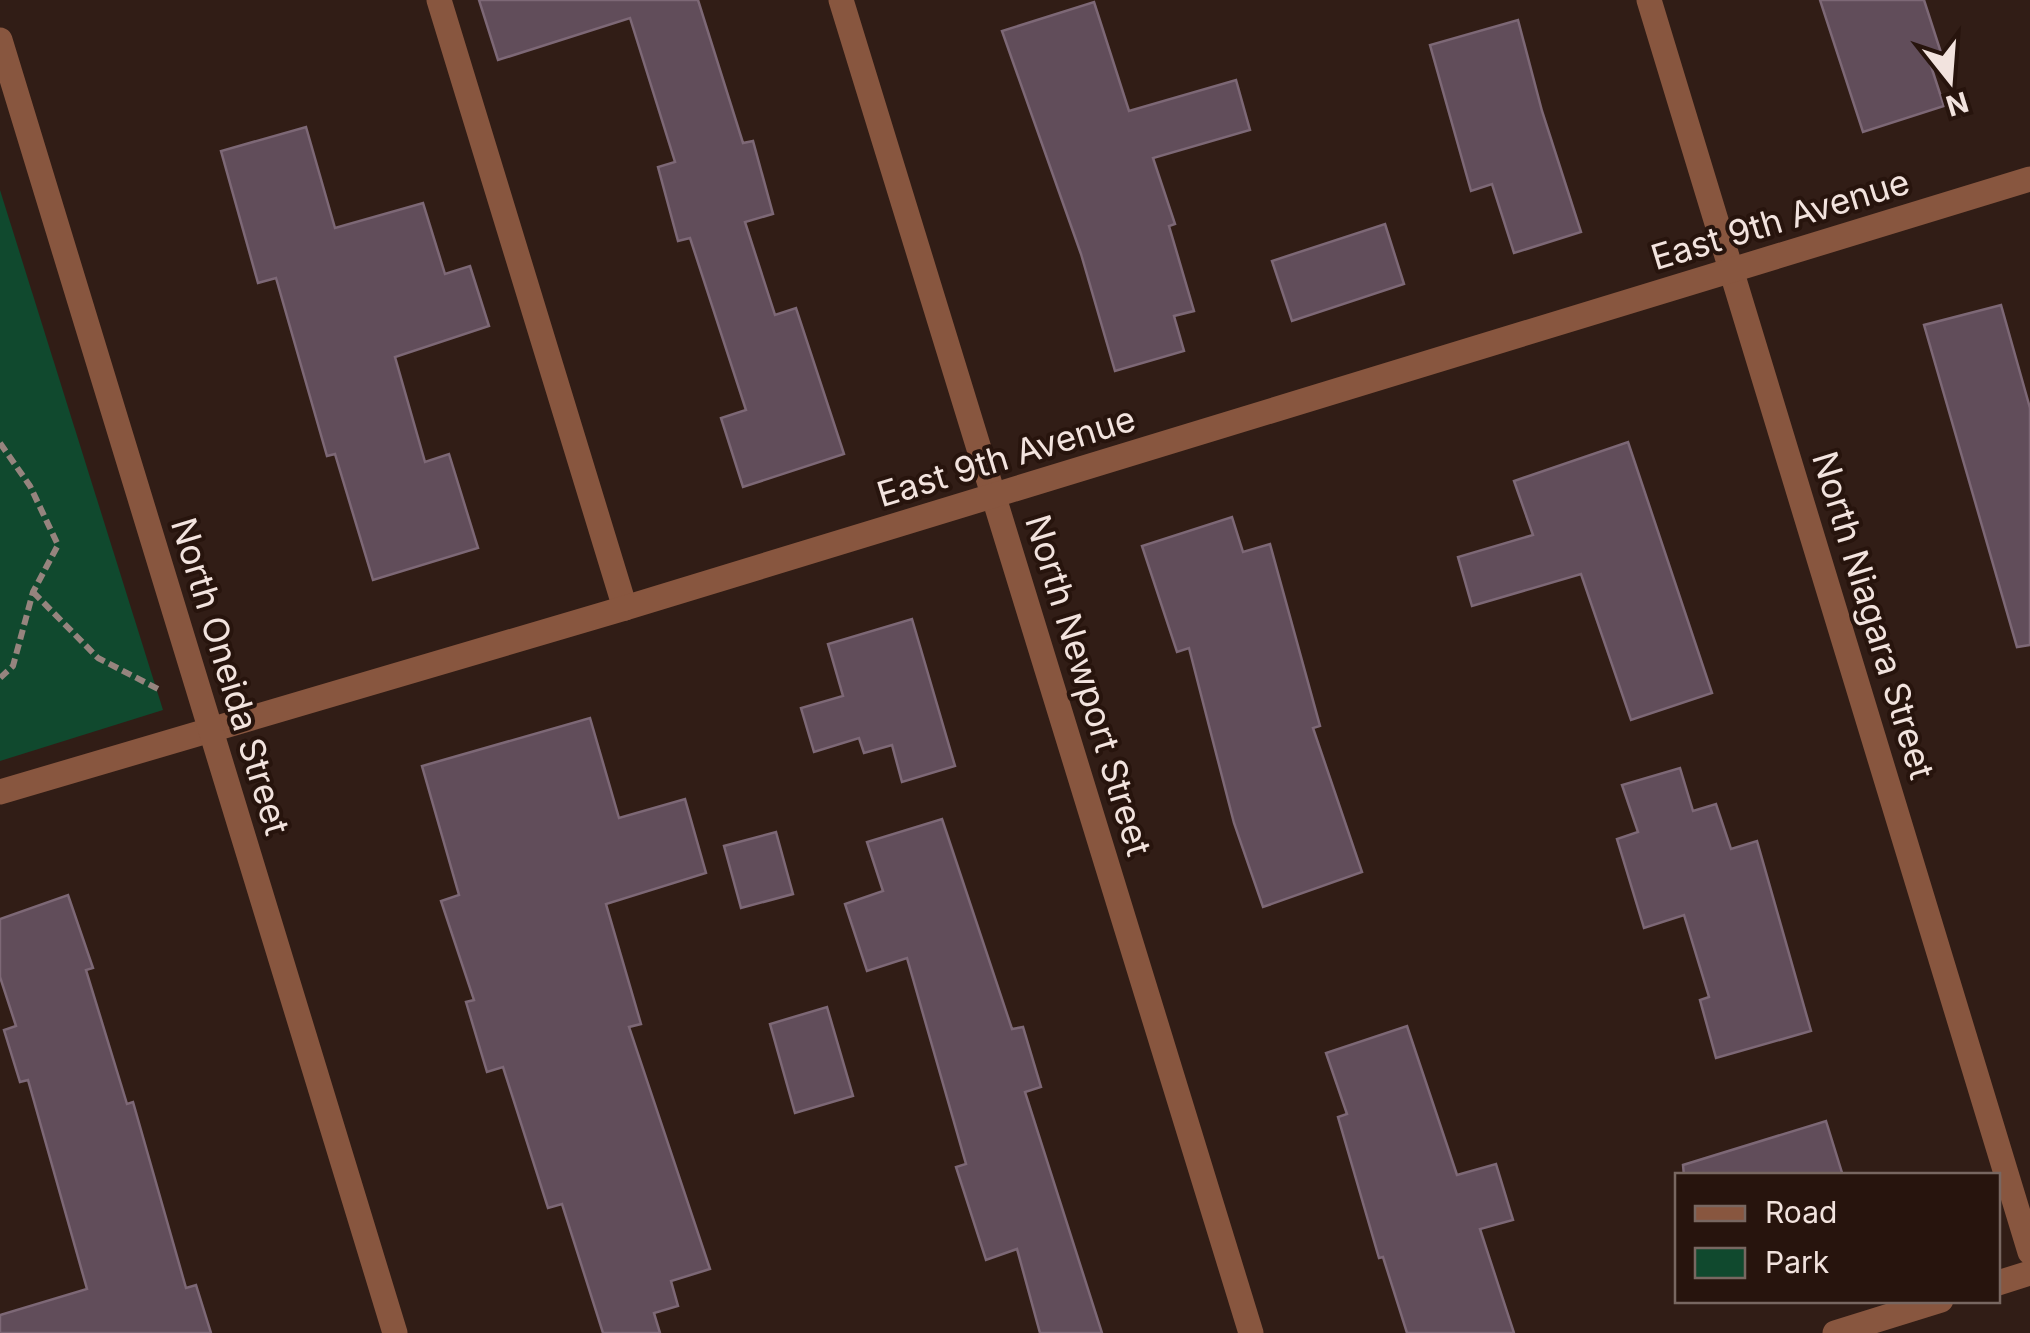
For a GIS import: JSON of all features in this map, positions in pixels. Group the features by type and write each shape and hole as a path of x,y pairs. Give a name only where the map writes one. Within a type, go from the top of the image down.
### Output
{"street":[{"path":"439,0 626,608"},
{"name":"North Newport Street","path":"841,0 1251,1333"},
{"name":"North Niagara Street","path":"1648,0 2030,1252"},
{"name":"North Oneida Street","path":"0,40 395,1333"},
{"name":"East 9th Avenue","path":"0,792 626,608 2030,179"},
{"path":"2000,1282 2030,1273"},
{"path":"1835,1333 1931,1303"}],"path":[{"path":"0,443 30,486 58,546 33,592 13,666 0,678"},
{"path":"33,592 98,658 159,690 199,690"}],"green space":[{"path":"0,190 163,710 0,761"}],"building":[{"path":"479,0 698,0 743,143 753,141 773,214 745,222 775,315 796,308 844,454 743,487 721,418 746,410 690,238 678,241 658,167 675,162 630,18 498,60"},
{"path":"1820,0 1924,0 1944,62 1931,66 1944,106 1863,132"},
{"path":"1094,2 1129,111 1236,80 1250,130 1153,158 1175,224 1169,226 1194,311 1174,316 1184,351 1115,371 1081,254 1002,31"},
{"path":"1518,20 1581,232 1514,253 1492,184 1471,191 1430,45"},
{"path":"306,127 335,228 423,203 445,274 470,266 489,326 395,357 425,462 449,454 478,548 373,580 335,454 327,456 276,278 258,283 221,151"},
{"path":"1385,224 1404,284 1292,321 1272,261"},
{"path":"2001,305 2030,408 2030,645 2017,647 1924,325"},
{"path":"1628,442 1712,693 1631,720 1581,574 1472,606 1458,557 1533,535 1514,481"},
{"path":"1232,517 1243,552 1270,544 1320,726 1313,728 1362,872 1263,907 1234,823 1189,648 1177,652 1142,546"},
{"path":"912,619 955,766 902,782 892,745 864,753 859,738 814,752 801,708 843,696 828,644"},
{"path":"590,718 619,818 685,799 706,873 606,904 641,1024 629,1027 710,1269 671,1281 678,1306 654,1313 660,1333 603,1333 562,1204 548,1208 503,1067 487,1072 466,1002 474,1000 441,901 459,895 422,766"},
{"path":"1680,768 1693,811 1716,804 1731,849 1757,841 1811,1031 1716,1058 1700,1000 1709,997 1684,915 1644,928 1617,839 1638,832 1622,785"},
{"path":"942,819 1012,1029 1023,1027 1041,1087 1025,1092 1102,1333 1040,1333 1017,1249 986,1260 956,1167 966,1164 907,958 867,971 845,904 883,891 867,842"},
{"path":"776,832 793,894 741,908 724,846"},
{"path":"68,895 93,968 86,970 127,1104 133,1102 186,1288 196,1285 211,1333 0,1333 0,1315 87,1289 28,1080 20,1082 4,1030 16,1026 0,977 0,919"},
{"path":"827,1007 853,1096 795,1113 770,1024"},
{"path":"1407,1026 1457,1175 1496,1164 1513,1220 1480,1229 1514,1333 1407,1333 1383,1257 1379,1258 1338,1117 1347,1114 1326,1053"},
{"path":"1826,1121 1842,1173 1684,1173 1683,1165"}]}
